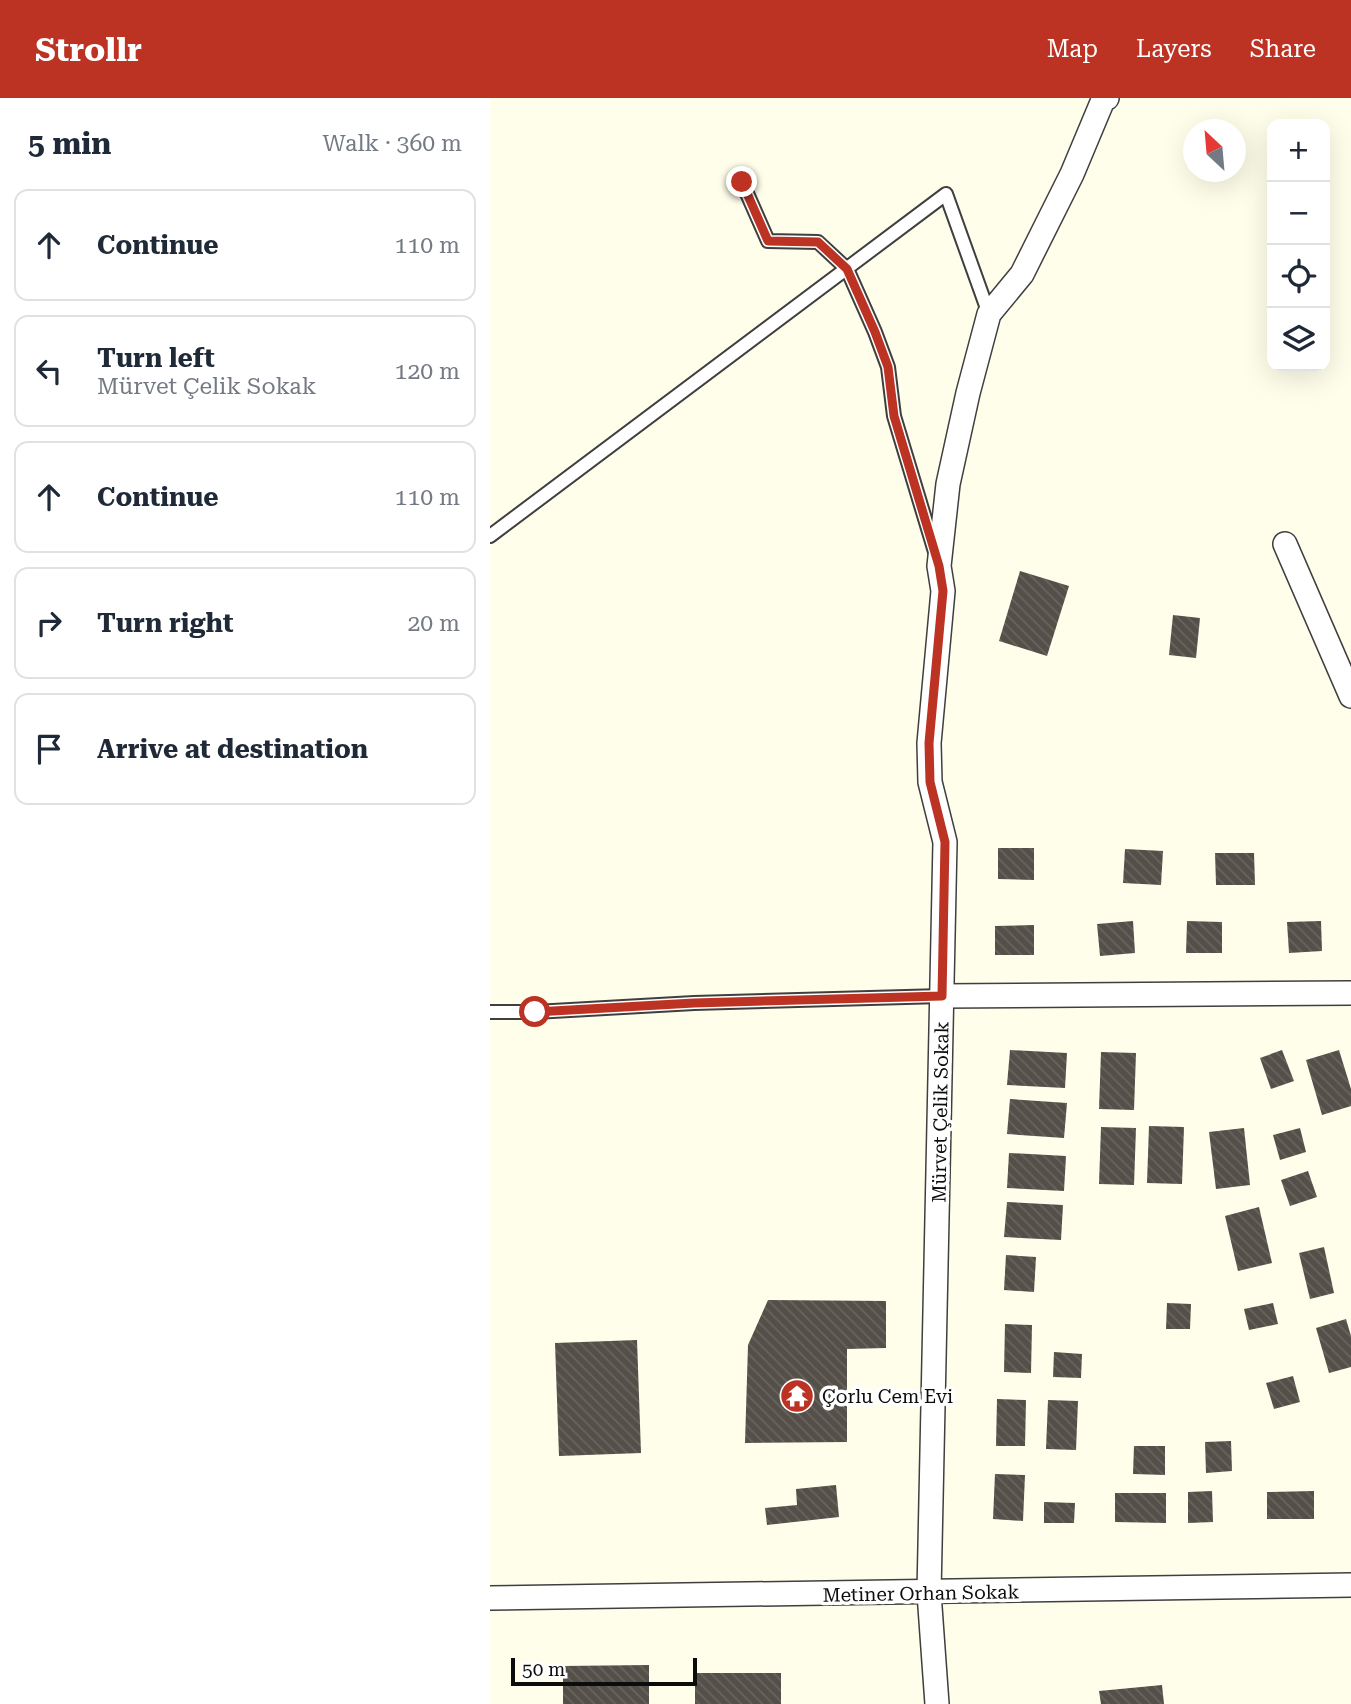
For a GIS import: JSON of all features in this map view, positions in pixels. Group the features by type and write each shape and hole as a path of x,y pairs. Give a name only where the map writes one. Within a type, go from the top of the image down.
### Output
{"street":[{"name":"Mürvet Çelik Sokak","path":"937,1704 929,1593 945,842 930,782 929,743 943,591 939,566 948,484 989,314 1023,274 1072,174 1103,100 1107,98"},
{"path":"1284,544 1351,696"},
{"path":"942,996 1351,993"},
{"name":"Metiner Orhan Sokak","path":"490,1598 1351,1585"}],"lane":[{"path":"742,182 768,241 818,242 847,269 888,367 894,416 939,566"},
{"path":"490,536 947,194 989,314"},
{"path":"490,1012 942,996"}],"building":[{"path":"1020,571 1069,586 1047,656 999,641"},
{"path":"1173,615 1200,618 1196,658 1169,655"},
{"path":"998,848 1034,848 1034,880 998,879"},
{"path":"1125,849 1163,851 1161,885 1123,883"},
{"path":"1215,853 1254,853 1255,885 1216,885"},
{"path":"1133,921 1135,953 1100,956 1097,924"},
{"path":"1187,921 1222,922 1222,953 1186,953"},
{"path":"1321,921 1322,951 1289,953 1287,922"},
{"path":"1034,925 1034,955 995,955 995,926"},
{"path":"1010,1050 1067,1053 1065,1088 1007,1085"},
{"path":"1282,1050 1294,1081 1271,1089 1260,1058"},
{"path":"1339,1050 1351,1089 1351,1106 1322,1115 1306,1060"},
{"path":"1101,1052 1136,1053 1134,1110 1099,1109"},
{"path":"1010,1099 1067,1103 1064,1138 1007,1134"},
{"path":"1149,1126 1184,1127 1182,1184 1147,1183"},
{"path":"1101,1127 1136,1128 1134,1185 1099,1184"},
{"path":"1244,1128 1250,1185 1216,1189 1209,1132"},
{"path":"1300,1128 1306,1152 1280,1160 1273,1135"},
{"path":"1009,1153 1066,1156 1064,1191 1007,1188"},
{"path":"1308,1171 1317,1197 1290,1206 1281,1180"},
{"path":"1007,1202 1063,1205 1061,1240 1004,1237"},
{"path":"1259,1207 1272,1263 1238,1271 1225,1216"},
{"path":"1324,1247 1334,1293 1310,1299 1299,1253"},
{"path":"1006,1255 1036,1257 1034,1292 1004,1290"},
{"name":"Çorlu Cem Evi","path":"768,1300 886,1301 886,1348 847,1349 847,1442 745,1443 748,1345"},
{"path":"1167,1303 1191,1304 1190,1329 1166,1329"},
{"path":"1273,1303 1278,1324 1249,1330 1244,1309"},
{"path":"1346,1319 1351,1336 1351,1367 1329,1373 1316,1328"},
{"path":"1005,1324 1032,1325 1031,1373 1004,1372"},
{"path":"637,1340 641,1453 559,1456 555,1343"},
{"path":"1054,1352 1082,1354 1081,1378 1053,1377"},
{"path":"1293,1376 1300,1402 1274,1409 1266,1383"},
{"path":"997,1399 1026,1400 1025,1446 996,1446"},
{"path":"1048,1400 1078,1401 1076,1450 1046,1449"},
{"path":"1231,1441 1232,1471 1206,1473 1205,1442"},
{"path":"1134,1446 1165,1446 1165,1475 1133,1474"},
{"path":"995,1474 1025,1475 1023,1521 993,1519"},
{"path":"836,1485 839,1517 767,1525 765,1508 797,1505 796,1489"},
{"path":"1212,1491 1213,1522 1188,1523 1188,1492"},
{"path":"1314,1491 1314,1519 1267,1519 1267,1492"},
{"path":"1115,1493 1166,1493 1166,1523 1115,1522"},
{"path":"1044,1502 1075,1503 1074,1523 1044,1523"},
{"path":"649,1665 649,1704 563,1704 563,1666"},
{"path":"695,1673 781,1673 781,1704 695,1704"},
{"path":"1162,1685 1164,1704 1101,1704 1099,1691"}],"place":[{"name":"Çorlu Cem Evi","path":"797,1396"}],"route":[{"path":"535,1012 694,1003 942,996 945,842 930,782 929,743 943,591 939,566 894,416 888,367 847,269 818,242 768,241 742,182"}]}
